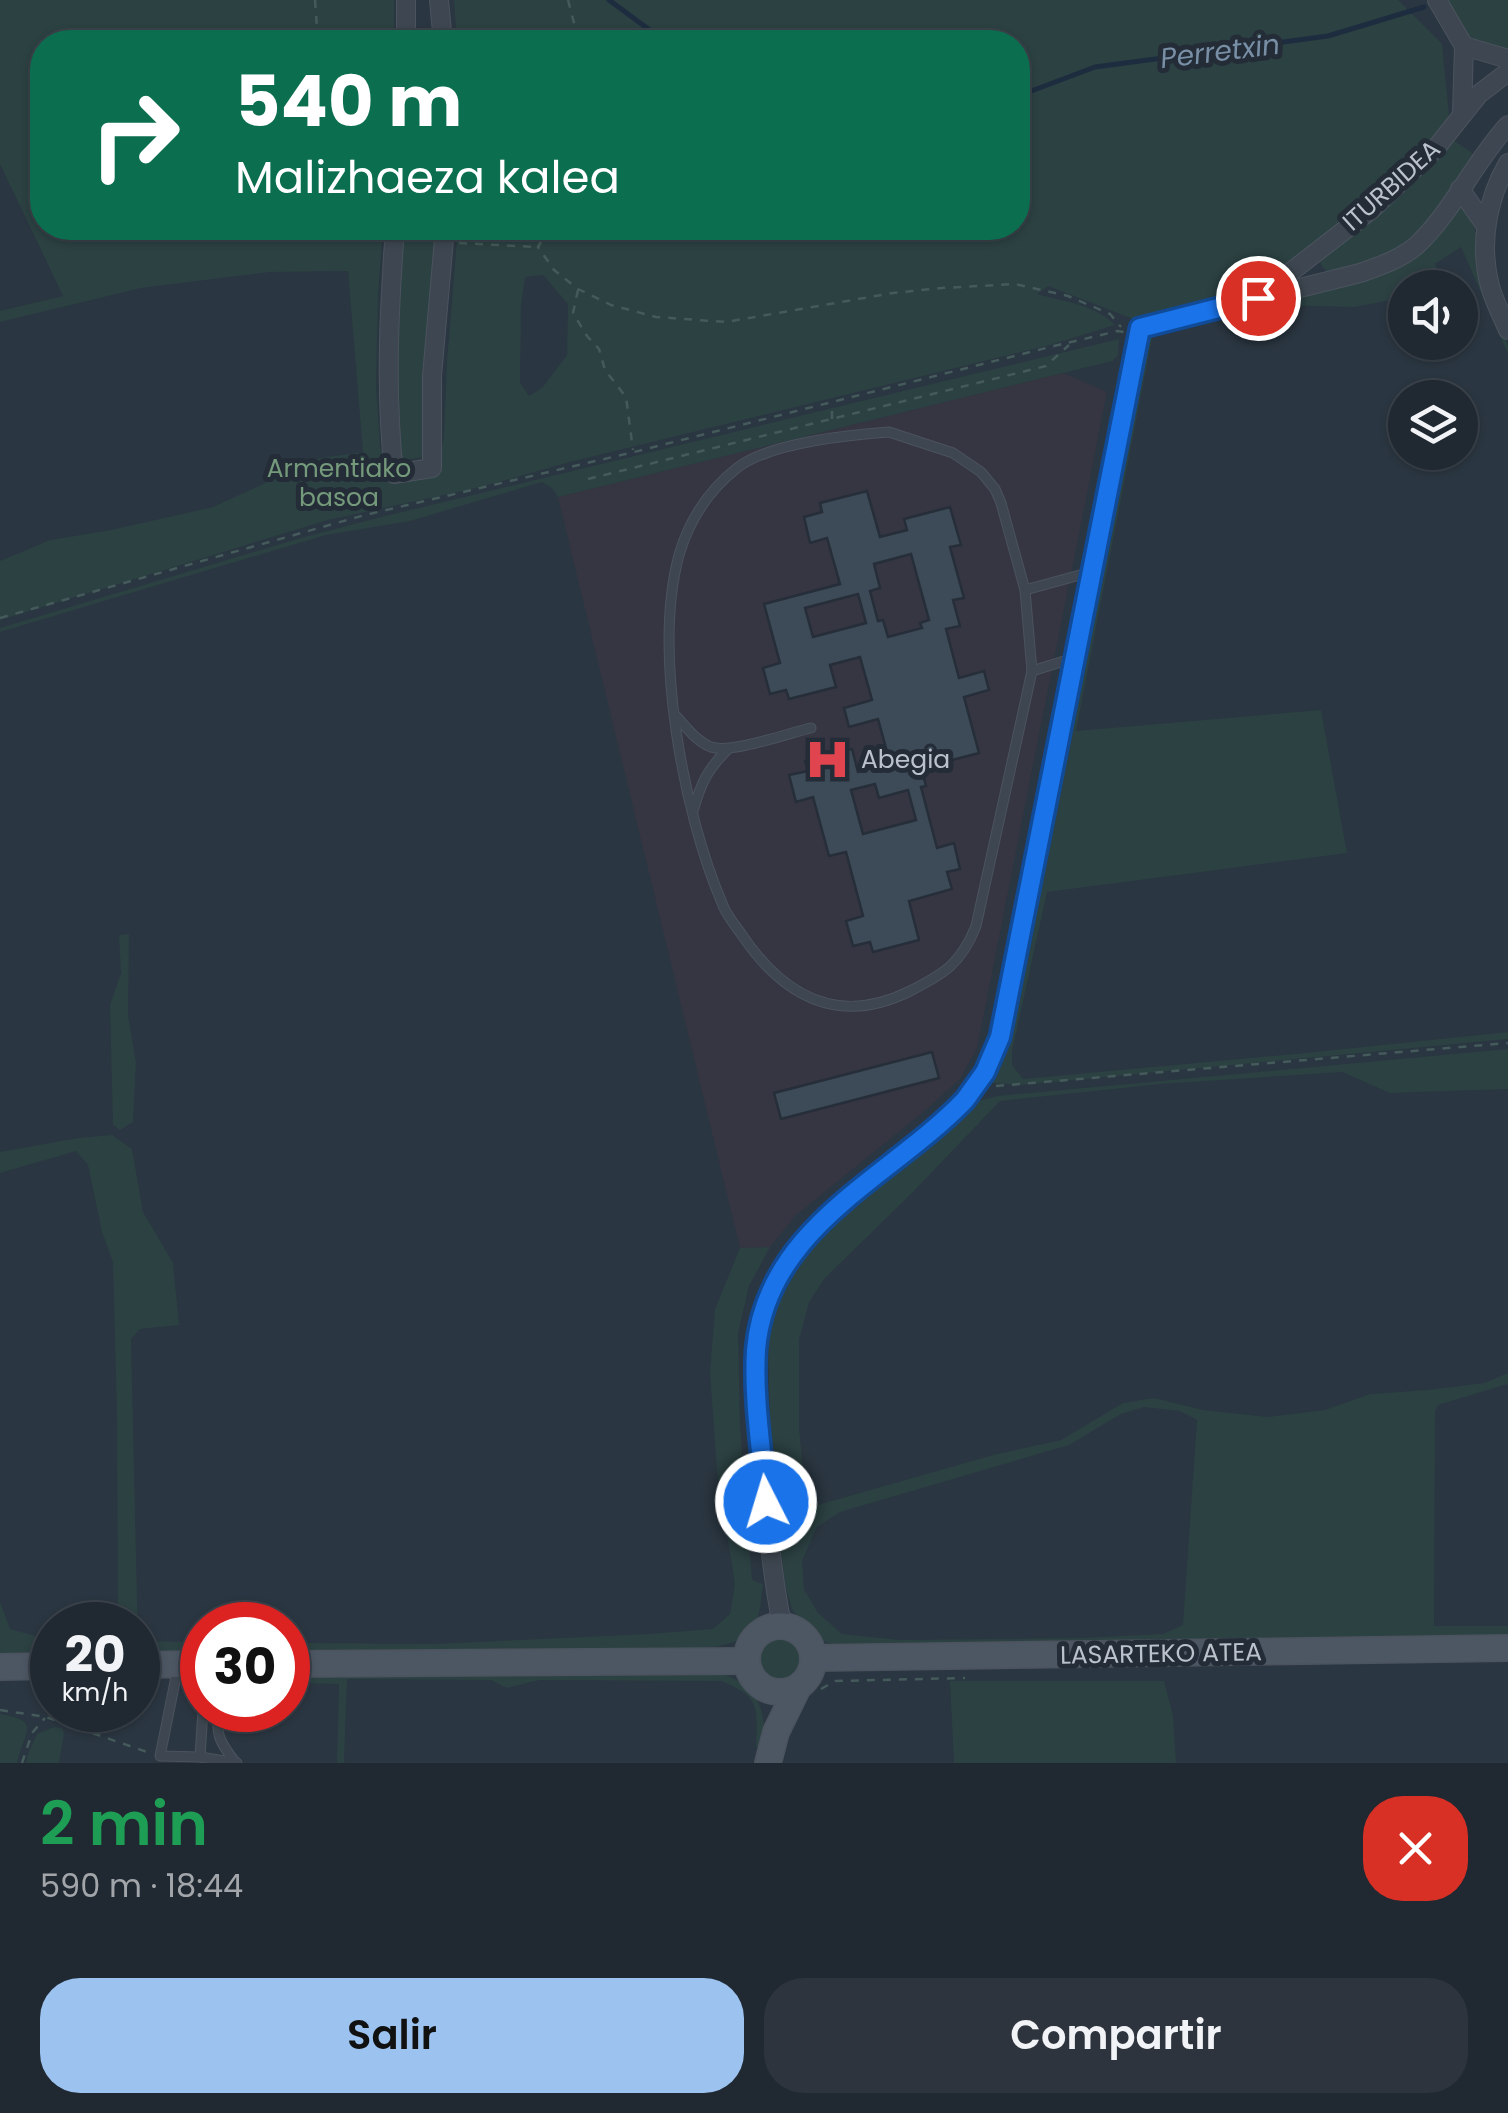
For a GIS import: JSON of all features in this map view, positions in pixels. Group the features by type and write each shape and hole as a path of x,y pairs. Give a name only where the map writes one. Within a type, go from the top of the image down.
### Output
{"street":[{"path":"406,0 406,30"},
{"path":"440,0 442,30"},
{"path":"1437,0 1464,46 1462,112"},
{"path":"1464,46 1508,59"},
{"name":"ITURBIDEA","path":"1258,298 1372,209 1436,148 1462,112 1508,72"},
{"path":"782,1626 771,1567 756,1373 758,1334 767,1300 788,1258 808,1234 956,1110 976,1088 994,1056 1140,328 1388,264 1414,248 1436,224 1508,125"},
{"path":"1508,164 1493,194 1486,226 1490,289 1508,330"},
{"path":"1460,189 1486,226"},
{"path":"394,240 388,333 388,416 394,474 432,468 432,376 450,240"},
{"path":"1313,253 1318,268 1331,280"},
{"path":"768,1763 776,1732 807,1690 814,1658 809,1642 798,1630 782,1626 760,1632 750,1645 747,1660 754,1680 771,1702 776,1732"},
{"name":"LASARTEKO ATEA","path":"814,1658 1508,1648"},
{"path":"310,1664 747,1660"},
{"path":"0,1667 30,1666"},
{"path":"762,1687 782,1692 807,1690"}],"lane":[{"path":"889,432 952,453 981,472 1002,503 1026,590 1032,671 976,926 966,950 950,967 892,999 866,1006 813,1000 786,986 754,954 723,907 692,815 674,714 669,632 673,581 680,552 703,503 740,465 765,453 852,435 889,432"},
{"path":"1026,590 1090,572"},
{"path":"1032,671 1074,658"},
{"path":"674,714 693,736 712,748 728,750 811,728"},
{"path":"692,815 706,774 728,750"},
{"path":"180,1697 160,1756 236,1763"},
{"path":"200,1757 201,1732"},
{"path":"217,1732 221,1745 236,1763"}],"path":[{"path":"315,0 317,30"},
{"path":"568,0 576,30"},
{"path":"0,618 366,516 1125,332 1110,314 1068,296 1015,284 893,294 726,322 656,316 611,306 578,289 554,270 538,247 487,240"},
{"path":"538,247 542,240"},
{"path":"578,289 573,313 599,349 605,370 626,397 634,452"},
{"path":"588,479 1046,366 1072,342"},
{"path":"832,402 832,418"},
{"path":"976,1088 1508,1044"},
{"path":"807,1690 835,1682 972,1678"},
{"path":"0,1710 30,1715"},
{"path":"22,1763 33,1732"},
{"path":"88,1732 160,1756"}],"shaded area":[{"name":"Abegia","path":"1063,373 1107,392 977,1048 960,1079 795,1216 770,1247 740,1248 558,497"}],"green space":[{"path":"0,0 394,0 394,30 30,30 30,227 0,164"},
{"name":"Armentiako basoa","path":"454,0 1398,0 1442,44 1449,114 1444,132 1362,212 1267,283 1222,300 1136,320 1048,286 1037,294 1089,308 1115,325 1050,345 481,487 328,520 0,620 0,561 50,540 213,507 320,458 363,452 348,271 270,272 141,288 0,322 0,311 63,296 36,240 382,240 376,385 380,447 390,475 438,468 444,437 457,240 1030,240 1030,30 456,30","holes":["543,275 568,304 567,355 542,388 529,396 520,383 525,277"]},
{"path":"1445,0 1508,0 1508,54 1468,39"},
{"path":"1452,139 1475,155 1421,227 1384,255 1328,273 1321,265 1319,253"},
{"path":"1457,203 1465,205 1479,245 1484,290 1508,345 1508,354 1478,286 1478,270 1471,270 1461,247 1435,264 1438,270 1388,270 1388,300 1355,307 1273,305 1170,329 1152,338 1076,731 1321,710 1347,853 1047,892 1012,1065 1023,1079 1508,1032 1508,1039 1019,1085 993,1083 1015,1007 1147,338 1151,331 1371,276"},
{"path":"403,240 436,240 424,371 424,457 401,460 398,402"},
{"path":"1119,339 1118,355 1112,361 558,497 542,482 410,521 326,535 0,632 0,628 377,518"},
{"path":"129,934 128,1016 136,1062 133,1122 120,1130 113,1125 110,1005 121,973 119,935"},
{"path":"1508,1049 1508,1089 1390,1093 1342,1072 1161,1084 1000,1101 825,1278 809,1302 799,1340 799,1429 807,1508 997,1454 1061,1440 1123,1403 1154,1398 1203,1410 1268,1417 1325,1410 1370,1394 1484,1383 1508,1373 1508,1384 1438,1405 1435,1411 1434,1626 1508,1626 1508,1638 842,1648 821,1640 804,1626 792,1609 785,1584 771,1464 768,1344 772,1321 785,1287 803,1257 833,1222 978,1101 997,1096","holes":["1144,1407 1180,1411 1197,1420 1183,1625 1163,1634 900,1640 842,1634 818,1613 804,1589 802,1561 817,1527 840,1512 1069,1445 1121,1414"]},
{"path":"112,1135 132,1149 143,1212 173,1263 179,1325 140,1329 131,1339 137,1602 118,1602 113,1262 102,1232 88,1165 76,1151 0,1173 0,1152"},
{"path":"770,1247 749,1286 738,1334 740,1427 752,1580 763,1584 758,1615 749,1632 722,1645 681,1650 310,1650 310,1643 434,1644 713,1629 730,1614 735,1584 717,1471 710,1373 715,1309 740,1248"},
{"path":"0,1602 10,1629 30,1634 30,1655 0,1656"},
{"path":"779,1633 797,1641 805,1659 797,1677 779,1685 761,1677 753,1659 761,1641"},
{"path":"160,1641 180,1642 180,1653 160,1653"},
{"path":"707,1670 736,1680 751,1691 760,1707 765,1737 762,1749 756,1747 754,1705 743,1692 721,1681 539,1680 507,1688 491,1680 347,1679 344,1763 337,1763 339,1684 310,1683 310,1674"},
{"path":"950,1681 1164,1681 1173,1715 1176,1763 954,1763"},
{"path":"0,1714 26,1724 17,1763 0,1763"},
{"path":"63,1732 59,1763 26,1763 37,1734"}],"building":[{"path":"867,491 880,537 907,530 904,519 950,507 961,545 950,547 964,598 953,600 960,626 946,629 959,678 984,671 989,690 964,697 979,753 921,768 926,786 921,787 937,848 954,843 960,869 947,872 952,889 909,901 919,940 873,952 870,942 853,946 846,921 863,916 846,852 829,856 813,797 796,802 789,775 808,771 805,761 852,749 858,772 890,763 878,719 849,727 844,708 872,700 860,657 830,665 836,687 789,699 786,690 770,694 763,668 780,663 764,604 840,584 827,538 810,543 804,517 822,512 820,503","holes":["911,554 929,620 920,623 922,628 888,637 883,620 878,621 870,591 880,588 874,564","858,594 866,623 813,637 805,608","875,784 879,798 908,790 916,820 863,834 851,790"]},
{"path":"932,1052 939,1078 781,1119 774,1093"}],"waterway":[{"name":"Perretxin","path":"609,0 650,30"},
{"name":"Perretxin","path":"1030,91 1095,67 1328,36 1424,7"}],"place":[{"name":"Abegia","path":"828,759"}],"route":[{"path":"766,1502 756,1352 764,1310 779,1273 825,1218 956,1110 976,1088 994,1056 1140,328 1258,298"}]}
